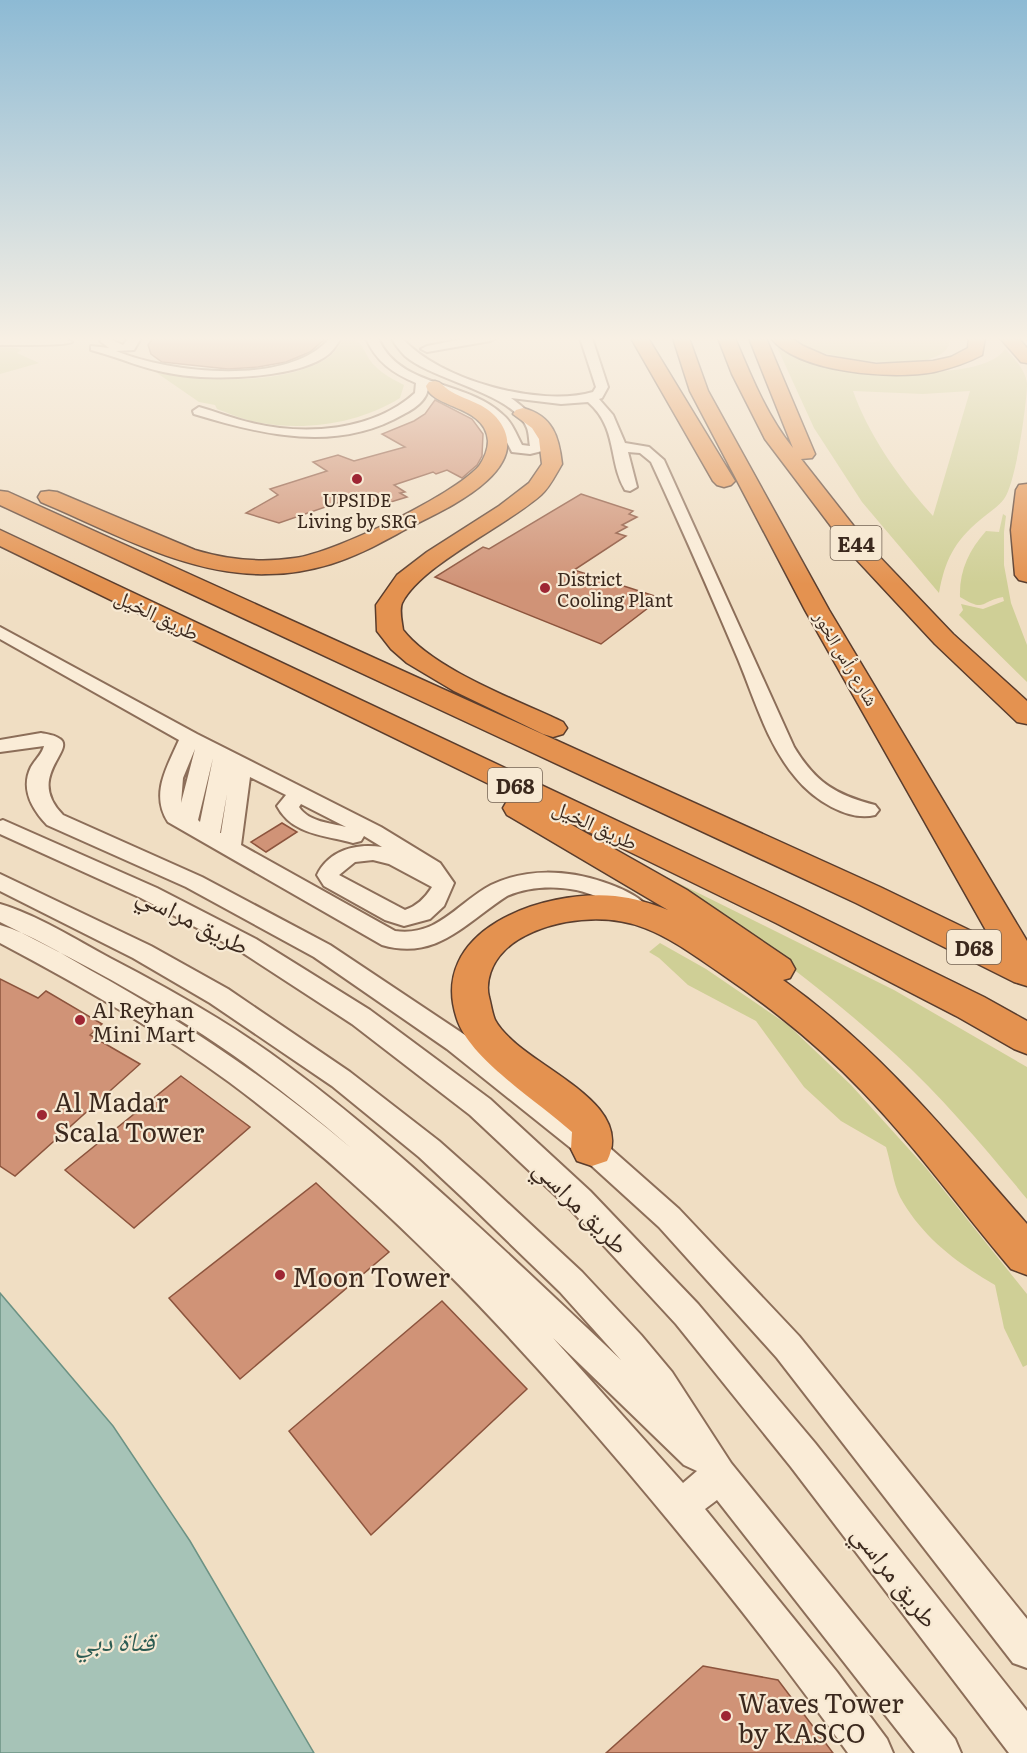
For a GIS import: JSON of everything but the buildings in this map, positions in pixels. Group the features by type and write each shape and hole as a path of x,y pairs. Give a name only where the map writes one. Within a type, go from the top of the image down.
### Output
{"highway":[{"path":"0,477 197,559 250,567 303,563 348,550 455,495 482,475 496,452 494,430 487,420"},
{"path":"533,420 539,423 552,446 552,461 543,478 518,503 408,576 390,598 386,619 389,631 408,652 432,668 682,793 707,811 723,829"},
{"path":"688,420 737,501 817,610"},
{"name":"شارع رأس الخور","path":"715,420 817,610 1027,972"},
{"name":"E44","path":"765,420 775,439 834,516 899,594 1027,716"},
{"path":"790,420 834,516"},
{"path":"1027,490 1022,531 1027,575"},
{"name":"طريق الخيل","path":"0,497 868,895 1027,972"},
{"name":"طريق الخيل","path":"0,537 885,963 1027,1039"},
{"path":"496,776 502,792 517,807 701,914 771,964 821,1005 876,1057 933,1118 1027,1230"},
{"path":"592,1149 592,1129 586,1120 494,1043 478,1025 470,1005 469,984 473,966 483,950 500,935 532,918 568,908 594,907 642,913 690,936 801,1012 840,1045 896,1101 1027,1255"}],"street":[{"path":"228,420 259,429 312,433 366,425 380,420"},
{"path":"500,420 508,428 515,447 530,450 537,448 536,438 526,420"},
{"path":"609,420 619,446 630,487"},
{"path":"619,446 644,450 657,460 722,601 782,742 795,764 814,786 832,799 868,810"},
{"path":"0,632 215,751 298,794 288,806 291,814 314,826 348,827 425,863 436,872 442,883 439,896 422,913 410,917 398,916 329,879 329,872 352,847 348,827"},
{"path":"0,746 42,740 53,743 53,752 39,772 36,789 40,802 56,820 194,882 322,951 393,997 456,1042 592,1149 700,1250 788,1347 1027,1649"},
{"path":"215,751 186,824 381,934 401,942 425,940 435,936 500,890 528,881 560,881 590,886 603,890 642,913"},
{"path":"208,837 215,751"},
{"path":"215,751 230,849"},
{"name":"طريق مراسي","path":"3,827 149,893 248,945 361,1017 489,1115 580,1200 687,1314 803,1455 1027,1743"},
{"path":"342,859 364,853 388,855 442,883"},
{"path":"0,882 181,973 298,1048 429,1149 571,1282 630,1346 660,1383 719,1475 941,1753"},
{"path":"0,912 111,967 186,1026 329,1146 403,1194 719,1475"},
{"path":"0,933 186,1026"},
{"path":"403,1194 482,1287 537,1344 681,1507 736,1573 873,1753"},
{"path":"681,1507 719,1475"}],"green space":[{"path":"247,420 347,420 297,426"},
{"path":"810,420 866,420 887,457 933,516 961,420 1023,420 1013,477 1004,499 971,528 957,544 944,571 939,593 862,502"},
{"path":"1003,514 1006,516 1004,565 1011,603 1027,645 1027,682 959,615 963,610 961,604 983,609 1004,601 1003,597 979,605 960,597 961,578 970,553 986,531 999,532"},
{"path":"664,876 894,990 1027,1067 1027,1199 947,1106 868,1030 782,961"},
{"path":"660,943 706,969 788,1025 851,1085 926,1168 1027,1294 1027,1365 1023,1367 1004,1328 995,1285 954,1258 919,1225 900,1197 886,1147 841,1121 804,1087 756,1021 688,985 659,958 649,952"}],"water":[{"name":"قناة دبي","path":"0,1293 113,1426 190,1541 314,1753 0,1753"}],"place":[{"name":"UPSIDE Living by SRG","path":"357,479"},
{"name":"District Cooling Plant","path":"545,588"},
{"name":"Al Reyhan Mini Mart","path":"80,1020"},
{"name":"Al Madar Scala Tower","path":"42,1115"},
{"name":"Moon Tower","path":"280,1275"},
{"name":"Waves Tower by KASCO","path":"726,1716"}]}
